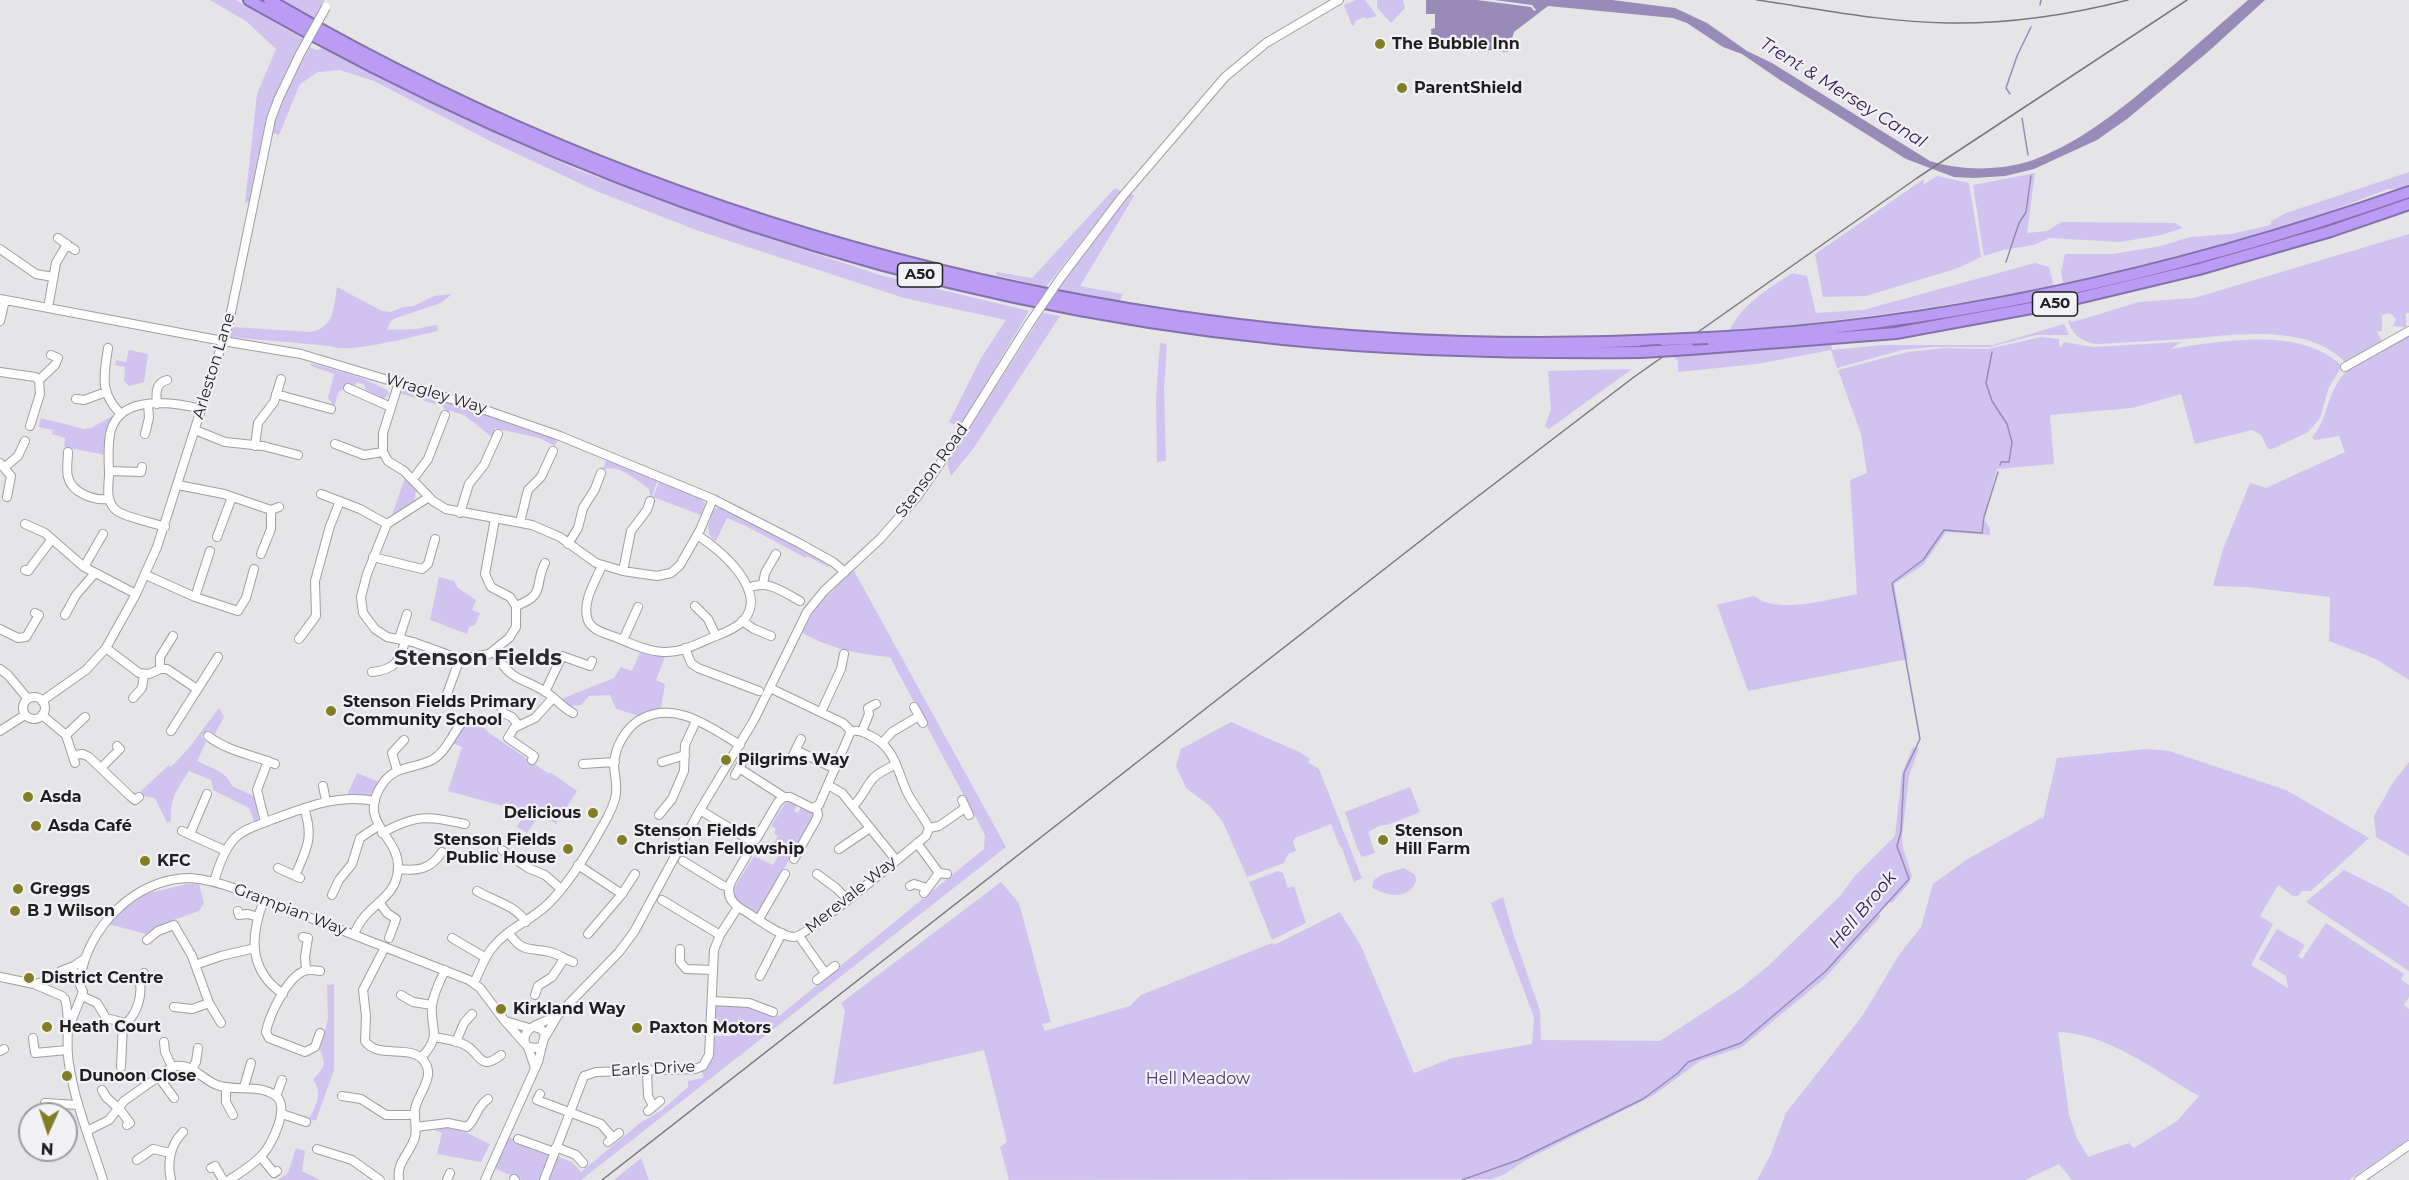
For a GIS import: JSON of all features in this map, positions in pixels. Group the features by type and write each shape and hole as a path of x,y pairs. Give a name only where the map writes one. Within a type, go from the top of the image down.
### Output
{"highway":[{"name":"A50","path":"249,0 347,55 435,99 601,172 787,237 928,277 1055,306 1280,339 1399,349 1641,352 1896,333 2053,304 2199,269 2331,231 2409,204"},
{"name":"A50","path":"269,0 361,51 440,91 604,163 787,227 963,276 1114,306 1286,330 1468,342 1663,340 1860,324 2051,294 2197,258 2327,221 2409,192"}],"street":[{"name":"Stenson Road","path":"545,1037 558,1015 604,968 630,937 651,903 700,810 740,745 807,612 824,591 880,539 917,497 950,450 1062,276 1136,180 1225,77 1266,43 1339,0"},
{"name":"Arleston Lane","path":"42,701 86,670 106,648 146,575 165,527 223,341 236,293 271,119 300,54 328,4"},
{"path":"58,238 75,250"},
{"path":"48,308 56,263 67,244"},
{"path":"1,251 36,274 53,278"},
{"name":"Wragley Way","path":"2,300 302,354 399,382 560,436 713,499 799,543 845,572"},
{"path":"0,321 2,300"},
{"path":"2345,367 2409,332"},
{"path":"108,348 110,362 104,373 106,392 120,414"},
{"path":"39,380 55,365 58,357 51,355"},
{"path":"0,372 35,377 39,380"},
{"path":"255,446 258,423 271,406 281,379"},
{"path":"30,426 40,394 39,380"},
{"path":"145,434 156,389 167,380"},
{"path":"399,382 382,439 382,452 388,461 413,478 429,497 446,509 520,522 543,529 587,558 602,565 649,575 671,573 680,565 713,499"},
{"path":"348,388 359,388 377,402 391,407"},
{"path":"75,399 84,400 106,392"},
{"path":"276,394 326,405"},
{"path":"165,527 118,512 109,499 110,434 120,414 131,407 180,404 201,409"},
{"path":"413,478 428,459 445,415"},
{"path":"195,430 225,442 255,446 291,456"},
{"path":"460,513 469,484 484,465 498,434"},
{"path":"341,443 364,455 382,452"},
{"path":"7,497 11,476 3,465 18,456 23,444"},
{"path":"520,522 528,490 541,477 553,451"},
{"path":"68,452 68,476 74,486 92,498 109,499"},
{"path":"109,471 141,472 142,467"},
{"path":"568,544 578,528 584,505 602,479"},
{"path":"178,486 232,496 275,509 271,529 261,554"},
{"path":"327,494 387,524"},
{"path":"217,537 216,526 232,496"},
{"path":"429,497 387,524 373,557 361,597 363,613 379,632 402,640 460,658 481,657 494,651 513,633 517,621 516,606 510,597 491,587 486,578 485,570 492,546 495,519"},
{"path":"300,638 316,616 315,581 320,554 340,501"},
{"path":"623,571 631,531 649,512 650,501"},
{"path":"29,523 52,539 84,567 136,594"},
{"path":"602,565 587,602 587,619 600,631 660,652 685,648 716,636 742,621 749,608 748,588 723,555 697,535"},
{"path":"25,570 28,571 52,539"},
{"path":"84,567 102,539"},
{"path":"373,557 418,569 426,566 434,555 435,539"},
{"path":"195,597 210,551"},
{"path":"763,584 765,573 776,554"},
{"path":"516,606 535,596 539,588 542,567"},
{"path":"146,575 195,597 241,613 254,578 254,569"},
{"path":"66,609 95,573"},
{"path":"748,588 763,584 790,599 801,601"},
{"path":"695,606 700,616 708,619 716,636"},
{"path":"0,629 18,638 24,638 29,635 39,615 35,613"},
{"path":"372,672 387,669 401,658 407,614"},
{"path":"623,640 638,614"},
{"path":"742,621 764,629 771,636"},
{"path":"160,669 159,657 172,636"},
{"path":"106,648 134,670 144,674 160,669 170,671 197,689"},
{"path":"685,648 691,663 698,668 754,686"},
{"path":"494,651 510,674 545,692 573,713"},
{"path":"821,712 841,669 844,654"},
{"path":"545,692 562,656 590,666 592,661"},
{"path":"171,731 218,657"},
{"path":"447,694 456,684 460,658"},
{"path":"0,669 28,699"},
{"path":"133,698 142,688 144,674"},
{"path":"770,688 847,725 851,732"},
{"path":"36,697 42,701 44,710 42,715 33,719 25,715 23,705 28,699 36,697"},
{"path":"534,756 508,738 514,728 536,718 554,698"},
{"path":"504,703 501,707 503,713 512,717 518,725"},
{"path":"862,731 869,714 868,708 876,704"},
{"path":"883,742 892,732 921,720 914,707"},
{"path":"474,983 492,947 547,905 561,889 603,827 614,803 615,762 623,737 644,717 669,712 678,713 740,745"},
{"path":"0,731 25,715"},
{"path":"42,715 66,735 74,759 82,754 138,801"},
{"path":"66,735 84,717"},
{"path":"658,815 672,799 681,779 685,766 685,745 696,721"},
{"path":"354,935 363,916 394,886 398,869 394,848 380,830 374,813 375,801 382,784 397,770 425,763 461,724"},
{"path":"851,732 862,731 883,742 896,764 906,790 929,828 967,812 962,800"},
{"path":"794,859 816,820 818,815 816,807 851,732"},
{"path":"208,736 220,746 271,763 257,790 266,822"},
{"path":"791,759 801,739"},
{"path":"397,770 392,753 404,740"},
{"path":"101,768 120,749 117,746"},
{"path":"796,750 835,769"},
{"path":"662,762 685,755"},
{"path":"583,764 615,762"},
{"path":"853,806 876,776 896,764"},
{"path":"739,768 784,797 790,797 812,808 816,807"},
{"path":"828,785 842,793 896,860"},
{"path":"323,786 326,801"},
{"path":"207,794 198,805 186,833 226,851"},
{"path":"738,907 731,900 729,887 778,802 784,797"},
{"path":"214,882 226,851 241,833 326,801 349,798 375,801"},
{"path":"278,868 298,877 310,840 309,824 304,808"},
{"path":"700,810 754,843"},
{"path":"332,895 339,880 352,864 360,838 419,818 429,817 459,825"},
{"path":"839,849 870,828"},
{"name":"Merevale Way","path":"738,907 789,937 799,936 927,836 929,828"},
{"path":"910,886 915,884 925,890 943,874 917,843"},
{"path":"502,850 528,868 545,875 561,889"},
{"path":"398,869 426,872 442,852"},
{"path":"683,861 695,863 729,887"},
{"path":"578,865 622,894"},
{"path":"588,934 603,922 635,874"},
{"path":"759,919 785,874"},
{"path":"817,874 847,899"},
{"name":"Grampian Way","path":"80,980 84,959 108,920 123,904 139,893 170,880 191,878 214,882 264,900 474,983 527,1045"},
{"path":"477,891 492,903 515,909 526,922"},
{"path":"264,900 254,933 255,948 262,974 283,994"},
{"path":"662,900 720,935"},
{"path":"379,902 387,913 400,920 389,938"},
{"name":"Earls Drive","path":"544,1180 581,1081 586,1074 694,1069 703,1066 709,1055 714,950 720,935 738,907"},
{"path":"238,911 239,915 258,916"},
{"path":"147,940 158,931 174,925 195,965 209,1003 219,1013 221,1023"},
{"path":"509,933 521,947 549,951 568,960 552,977 538,986 536,995"},
{"path":"760,972 782,933"},
{"path":"303,936 308,938 305,957 306,970"},
{"path":"799,936 825,973"},
{"path":"452,939 486,958"},
{"path":"385,947 363,990 366,1016 365,1041 375,1049 409,1053 421,1058 426,1064 428,1075 417,1104 414,1140 399,1166 399,1180"},
{"path":"195,965 255,948"},
{"path":"680,949 680,962 686,969 713,970"},
{"name":"Grampian Way","path":"69,969 84,959"},
{"path":"817,980 835,966"},
{"path":"67,1031 81,998 80,980 69,969 61,970 56,982 64,997 68,1012 67,1031 67,1050 77,1102"},
{"path":"320,971 306,970 295,977 269,1021 264,1038 301,1051 316,1052 320,1033"},
{"path":"421,1058 435,1037 432,1005 445,970"},
{"path":"138,980 144,973"},
{"path":"34,984 57,976"},
{"path":"0,977 34,984 71,1002 81,998 97,1003 104,1017 123,1023 130,1020 137,1008 141,986 138,980"},
{"path":"112,977 138,980"},
{"path":"401,995 413,1002 432,1005"},
{"path":"712,1001 749,1003 768,1012"},
{"path":"174,1007 192,1009 209,1003"},
{"path":"456,1042 461,1028 472,1014"},
{"name":"Stenson Road","path":"531,1028 558,1015"},
{"path":"484,1180 540,1057 545,1037 541,1029 504,1020"},
{"path":"121,1067 123,1023"},
{"path":"531,1028 524,1034 535,1068"},
{"path":"435,1037 470,1048 482,1062 494,1064 501,1055"},
{"path":"33,1038 35,1053 67,1050"},
{"path":"164,1042 165,1052 172,1067"},
{"path":"527,1045 537,1048 542,1046"},
{"path":"192,1069 198,1048"},
{"path":"244,1087 251,1063"},
{"path":"87,1131 105,1123 118,1108 172,1067 184,1065 207,1080 226,1087 244,1087 276,1096 281,1104 282,1114 269,1147 261,1157 229,1180"},
{"path":"647,1071 648,1096 654,1106"},
{"path":"158,1076 174,1098"},
{"path":"276,1096 282,1080"},
{"path":"226,1087 226,1102 233,1115"},
{"path":"102,1090 130,1123 127,1125"},
{"path":"540,1094 537,1100 601,1124 613,1138"},
{"path":"342,1096 361,1100 386,1115 415,1115"},
{"path":"416,1127 448,1123 467,1127 482,1101"},
{"path":"78,1105 103,1180"},
{"path":"282,1114 306,1122"},
{"path":"171,1180 170,1153 183,1132"},
{"path":"518,1139 576,1155 583,1163"},
{"path":"2359,1180 2409,1145"},
{"path":"137,1160 153,1149 170,1153"},
{"path":"317,1149 327,1156 352,1160 380,1180"},
{"path":"261,1157 274,1173 277,1171"},
{"path":"211,1168 215,1166 223,1180"}],"green space":[{"path":"210,0 236,0 303,39 275,97 259,154 251,202 245,203 257,94 276,49 246,21"},
{"path":"279,0 325,0 315,19"},
{"path":"1356,0 1365,0 1377,16 1366,19 1364,17 1355,21 1352,26 1344,5"},
{"path":"1377,0 1403,0 1405,8 1391,23 1377,8"},
{"path":"310,47 316,50 323,48 490,130 578,170 768,238 880,275 1029,311 960,427 949,422 981,358 1006,320 904,298 696,230 596,191 492,142 374,81 340,70 318,72 300,84 279,135 270,132 281,99"},
{"path":"2409,172 2409,186 2388,189 2289,227 2110,274 2063,283 2061,272 2065,254 2113,254 2161,246 2190,237 2231,234 2271,225 2271,221 2286,213"},
{"path":"2035,173 2027,233 2047,231 2061,222 2175,223 2183,228 2161,235 2120,242 2050,238 2033,245 1984,256 1973,185"},
{"path":"1937,176 1969,183 1981,257 1958,268 1866,296 1823,297 1815,254 1924,179 1923,185"},
{"path":"1115,188 1121,191 1046,287 996,275 997,272 1032,278"},
{"path":"1129,192 1134,196 1080,286 1123,294 1119,302 1057,290"},
{"path":"2409,234 2409,313 2406,313 2406,327 2393,326 2396,319 2390,313 2382,315 2382,331 2377,332 2383,342 2345,362 2329,350 2311,341 2270,334 2098,344 2083,340 2075,333 2068,320 2073,322 2139,302 2194,298"},
{"path":"2035,263 2049,267 2054,286 1892,313 1729,331 1748,305 1792,273 1807,276 1816,313 1863,310"},
{"path":"337,287 382,311 391,312 403,307 414,306 434,296 452,294 441,303 396,318 391,321 387,330 437,325 438,331 383,343 339,348 229,337 231,327 312,332 320,329 332,315"},
{"path":"1043,313 1060,316 973,449 951,476 947,463"},
{"path":"2064,324 2069,335 2036,335 1990,347 1932,347 1902,350 1837,368 1831,350 1757,364 1678,372 1678,361 1672,355 1831,342 1832,350 1882,345 1993,345"},
{"path":"2409,331 2409,680 2376,659 2329,641 2330,597 2247,587 2213,586 2223,549 2250,483 2266,488 2345,452 2339,436 2315,440 2312,437 2321,424 2334,389 2351,368 2368,356 2404,339 2403,335"},
{"path":"2041,337 2059,339 2061,347 2064,342 2093,347 2181,342 2171,349 2237,340 2283,341 2305,345 2325,353 2342,366 2329,387 2320,418 2315,424 2308,432 2272,449 2268,449 2261,435 2252,430 2195,444 2181,394 2132,408 2050,415 2054,464 1997,469 1983,519 1990,528 1990,535 1946,532 1923,565 1894,584 1908,659 1748,691 1717,605 1754,596 1764,602 1790,605 1857,594 1850,480 1867,473 1861,434 1838,370 1908,352 1944,348 1988,349"},
{"path":"1160,343 1167,344 1164,389 1166,461 1157,462 1156,399"},
{"path":"129,350 148,354 144,382 129,386 124,381 125,367 115,365 116,360 126,362"},
{"path":"311,363 362,378 387,390 389,394 382,400 365,389 365,385 357,382 355,385 348,384 338,393 333,412 334,406 328,398 334,374 311,366"},
{"path":"1632,369 1549,429 1545,426 1551,409 1548,371"},
{"path":"408,389 558,439 555,446 539,438 495,428 492,437 464,415 399,393"},
{"path":"114,415 108,427 105,455 64,447 65,438 52,434 53,430 38,427 41,418 84,429 91,428"},
{"path":"607,458 658,479 651,498 649,489 628,474 616,469 603,469"},
{"path":"405,478 416,490 414,502 392,515"},
{"path":"660,480 701,498 705,503 701,515 653,497"},
{"path":"721,507 830,564 828,567 807,556 806,558 727,518 716,541 710,534 709,522 714,509"},
{"path":"853,569 1006,847 581,1180 522,1180 494,1168 508,1137 572,1162 581,1172 640,1123 662,1110 688,1087 688,1081 703,1078 702,1070 708,1063 711,1036 731,1036 732,1027 712,1026 712,1003 747,1005 779,1016 984,849 985,835 890,657 845,650 802,633 814,610"},
{"path":"439,577 454,581 458,588 476,600 472,610 480,613 475,625 469,627 467,634 430,620"},
{"path":"640,652 665,657 656,680 665,684 661,708 639,716 616,709 610,695 589,696 581,705 568,706 561,699 614,678 621,667 632,671"},
{"path":"219,708 224,717 215,734 208,730 201,736 206,742 197,761 222,773 232,786 254,796 258,810 257,820 255,823 249,808 213,790 211,780 189,771 175,794 171,821 167,823 155,798 142,796 141,791 169,765 171,767 188,749"},
{"path":"472,716 489,733 577,791 556,824 540,814 527,833 517,827 525,812 448,791 462,747 453,743"},
{"path":"1231,722 1299,752 1319,769 1362,878 1354,882 1331,824 1295,838 1293,842 1296,851 1288,854 1284,863 1247,877 1223,822 1210,806 1186,788 1176,766 1181,749"},
{"name":"Hell Meadow","path":"1913,747 1919,748 1909,776 1902,838 1912,876 1892,903 1889,901 1877,913 1881,916 1825,978 1742,1047 1700,1061 1654,1095 1492,1179 1009,1180 1000,1147 1007,1142 984,1050 833,1085 845,1011 841,1003 1001,882 1019,903 1051,1022 1042,1024 1045,1031 1130,1006 1141,995 1272,943 1274,945 1340,912 1361,946 1414,1073 1452,1058 1532,1044 1534,1017 1491,903 1503,897 1540,1011 1541,1040 1660,1041 1741,988 1768,966 1841,895 1854,877 1895,836 1902,773"},
{"path":"2147,749 2169,751 2286,790 2369,838 2311,891 2302,891 2298,896 2293,896 2278,885 2260,916 2273,924 2251,965 2288,988 2286,976 2259,959 2277,929 2305,945 2298,956 2302,959 2326,923 2404,974 2401,979 2409,985 2409,997 2404,1005 2409,1009 2409,1139 2349,1180 2072,1180 2059,1164 2025,1180 1757,1180 1770,1156 1786,1113 1863,1015 1899,955 1921,927 1933,884 1966,860 2041,818 2043,819 2057,758","holes":["2058,1032 2096,1039 2132,1055 2199,1096 2177,1121 2134,1148 2129,1143 2088,1157 2077,1138 2069,1115"]},
{"path":"2409,762 2409,856 2376,837 2374,816 2392,784"},
{"path":"357,773 379,782 373,796 347,795"},
{"path":"1410,787 1420,812 1387,825 1381,825 1368,832 1375,853 1362,857 1345,812"},
{"path":"785,803 797,805 794,811 798,813 801,807 815,814 758,914 735,899 733,890 754,856 773,865 782,850 773,845 778,836 774,833 776,829 771,826"},
{"path":"1404,868 1415,875 1416,881 1413,887 1403,894 1390,895 1372,887 1374,880 1381,875"},
{"path":"2344,870 2390,893 2409,907 2409,971 2306,902"},
{"path":"1278,871 1283,873 1288,888 1294,886 1306,923 1272,940 1249,882"},
{"path":"187,884 199,884 204,903 199,911 168,922 146,934 108,924 124,907 138,900 138,896"},
{"path":"334,984 334,1070 316,1120 308,1121 316,1106 318,1095 313,1080 322,1069 324,1062 320,1048 328,1019 327,985"},
{"path":"448,1127 490,1144 481,1162 437,1154 442,1133 432,1129"},
{"path":"296,1148 305,1151 302,1171 320,1180 278,1180 288,1173"},
{"path":"641,1158 649,1180 614,1180"}],"shaded area":[{"path":"1426,0 1477,0 1531,7 1534,11 1536,10 1532,5 1495,0 1612,0 1675,8 1707,23 1747,51 1772,63 1930,161 1955,167 1995,168 2033,160 2053,152 2091,130 2176,63 2248,0 2265,0 2209,51 2127,119 2097,140 2034,169 2005,176 1974,178 1954,177 1906,159 1742,54 1723,47 1687,23 1673,18 1548,6 1514,32 1508,52 1432,44 1431,29 1435,28 1435,14 1426,14"}],"waterway":[{"name":"Hell Brook","path":"2040,5 2041,0"},
{"name":"Hell Brook","path":"2010,94 2006,88 2017,56 2031,27"},
{"name":"Hell Brook","path":"2022,118 2028,155"},
{"name":"Hell Brook","path":"2006,262 2019,223 2026,212 2031,176"},
{"name":"Hell Brook","path":"1992,352 1986,383 1992,401 2007,424 2012,442 2009,462 2001,462 2000,465"},
{"name":"Hell Brook","path":"1462,1180 1518,1160 1643,1099 1678,1073 1688,1062 1741,1043 1826,971 1909,879 1897,846 1901,831 1904,773 1920,739 1892,583 1923,560 1944,530 1982,533 1984,517 1998,472"}],"railway":[{"path":"1757,0 1875,18 1947,23 2038,18 2128,0"},
{"path":"602,1180 1460,510 1634,377 1917,178 2187,0"}],"place":[{"name":"The Bubble Inn","path":"1380,44"},
{"name":"ParentShield","path":"1402,88"},
{"name":"Stenson Fields Primary Community School","path":"331,711"},
{"name":"Pilgrims Way","path":"726,760"},
{"name":"Asda","path":"28,797"},
{"name":"Delicious","path":"593,813"},
{"name":"Asda Café","path":"36,826"},
{"name":"Stenson Fields Christian Fellowship","path":"622,840"},
{"name":"Stenson Hill Farm","path":"1383,840"},
{"name":"Stenson Fields Public House","path":"568,849"},
{"name":"KFC","path":"145,861"},
{"name":"Greggs","path":"18,889"},
{"name":"B J Wilson","path":"15,911"},
{"name":"District Centre","path":"29,978"},
{"name":"Kirkland Way","path":"501,1009"},
{"name":"Heath Court","path":"47,1027"},
{"name":"Paxton Motors","path":"637,1028"},
{"name":"Dunoon Close","path":"67,1076"}],"district":[{"name":"Stenson Fields","path":"478,659"}],"water label":[{"name":"Trent & Mersey Canal","path":"1843,93"}]}
